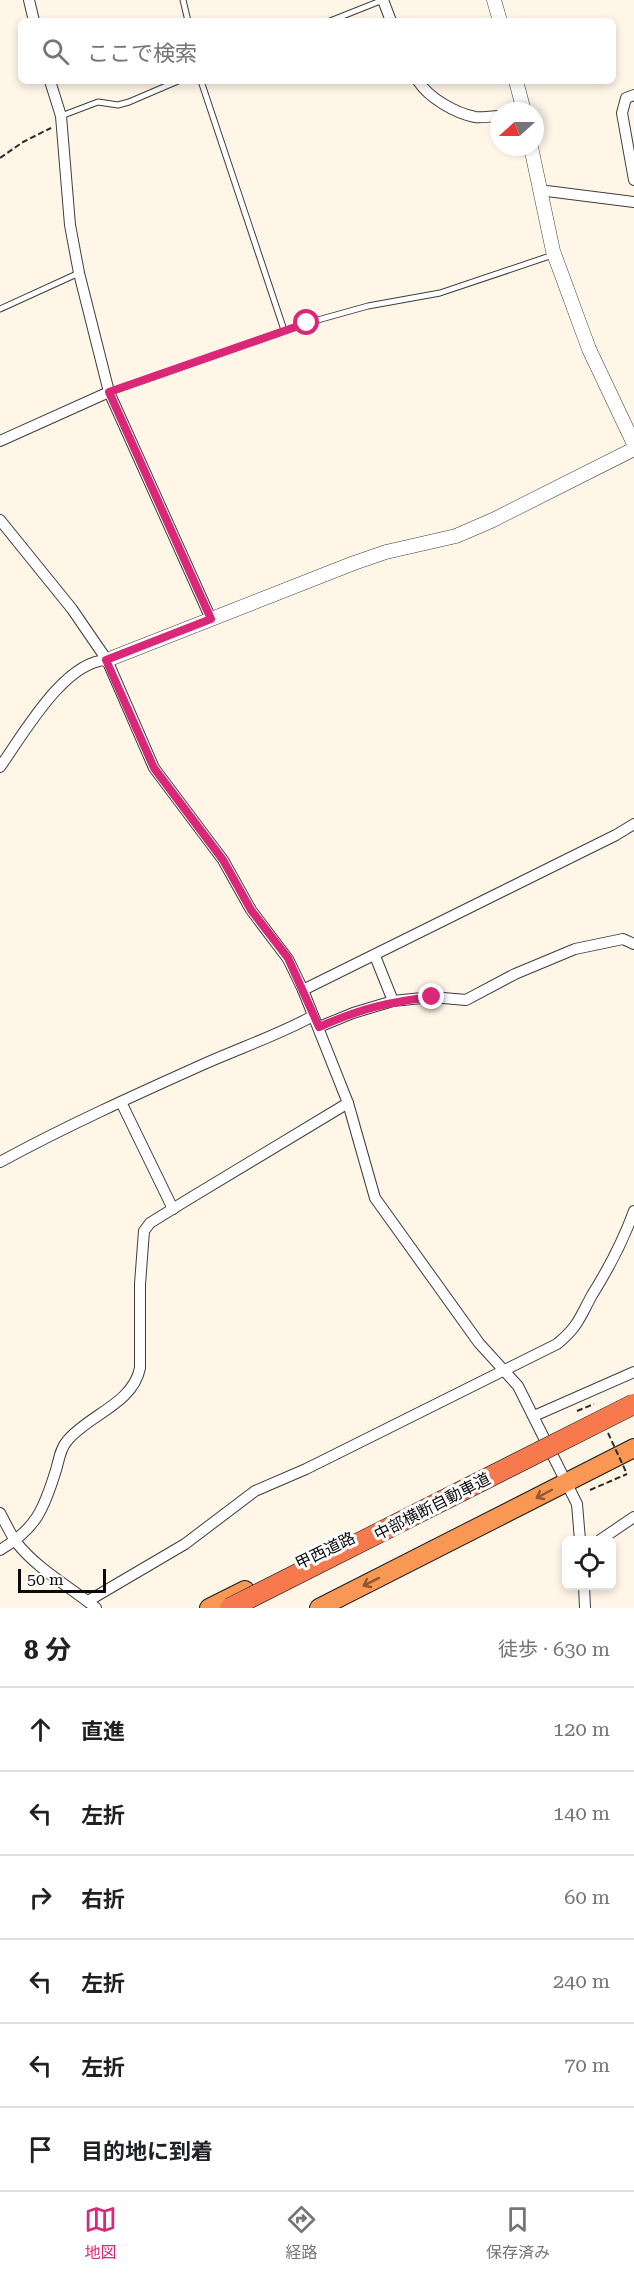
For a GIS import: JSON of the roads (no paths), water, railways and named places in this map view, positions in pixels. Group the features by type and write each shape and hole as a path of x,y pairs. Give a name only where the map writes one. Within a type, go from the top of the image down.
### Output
{"highway":[{"name":"甲西道路","path":"209,1608 634,1396"},
{"name":"中部横断自動車道","path":"230,1608 634,1404"},
{"name":"中部横断自動車道","path":"248,1608 634,1415"},
{"path":"319,1608 634,1448"}],"street":[{"path":"29,0 33,18"},
{"path":"383,0 391,18"},
{"path":"494,0 499,18"},
{"path":"51,84 61,119 70,225 79,273 109,392 211,619"},
{"path":"421,84 434,97 456,111 476,117 490,116"},
{"path":"517,84 522,102"},
{"path":"634,95 626,98 622,113 634,180"},
{"path":"0,767 40,711 68,677 95,660 106,660 354,562 456,536 493,520 634,446 589,349 555,254 533,156"},
{"path":"539,190 634,202"},
{"path":"0,441 109,392"},
{"path":"0,520 72,609 106,660 154,768 223,860 251,910 288,958 319,1027 348,1102 375,1198 479,1343 518,1386 578,1504 580,1536"},
{"path":"303,990 375,956 409,936 616,835 634,824"},
{"path":"319,1027 352,1012 393,1001 432,997 466,1000 515,974 575,949 623,939 634,944"},
{"path":"375,956 393,1001"},
{"path":"0,1162 121,1102 205,1063 281,1033 313,1016"},
{"path":"121,1102 173,1209"},
{"path":"0,1550 16,1541 36,1521 61,1450 68,1439 122,1397 138,1378 140,1284 144,1231 150,1223 348,1102"},
{"path":"0,1513 16,1541 38,1564 92,1605 185,1544 255,1491 306,1469 556,1344 579,1322 616,1255 634,1211"},
{"path":"534,1416 634,1372"},
{"path":"606,1536 634,1517"},
{"path":"585,1590 585,1608"}],"lane":[{"path":"183,0 187,18"},
{"path":"338,18 383,0"},
{"path":"61,119 98,102 118,105 171,84"},
{"path":"202,84 284,330"},
{"path":"109,392 284,330 368,306 440,293 555,254"},
{"path":"0,309 79,273"}]}
